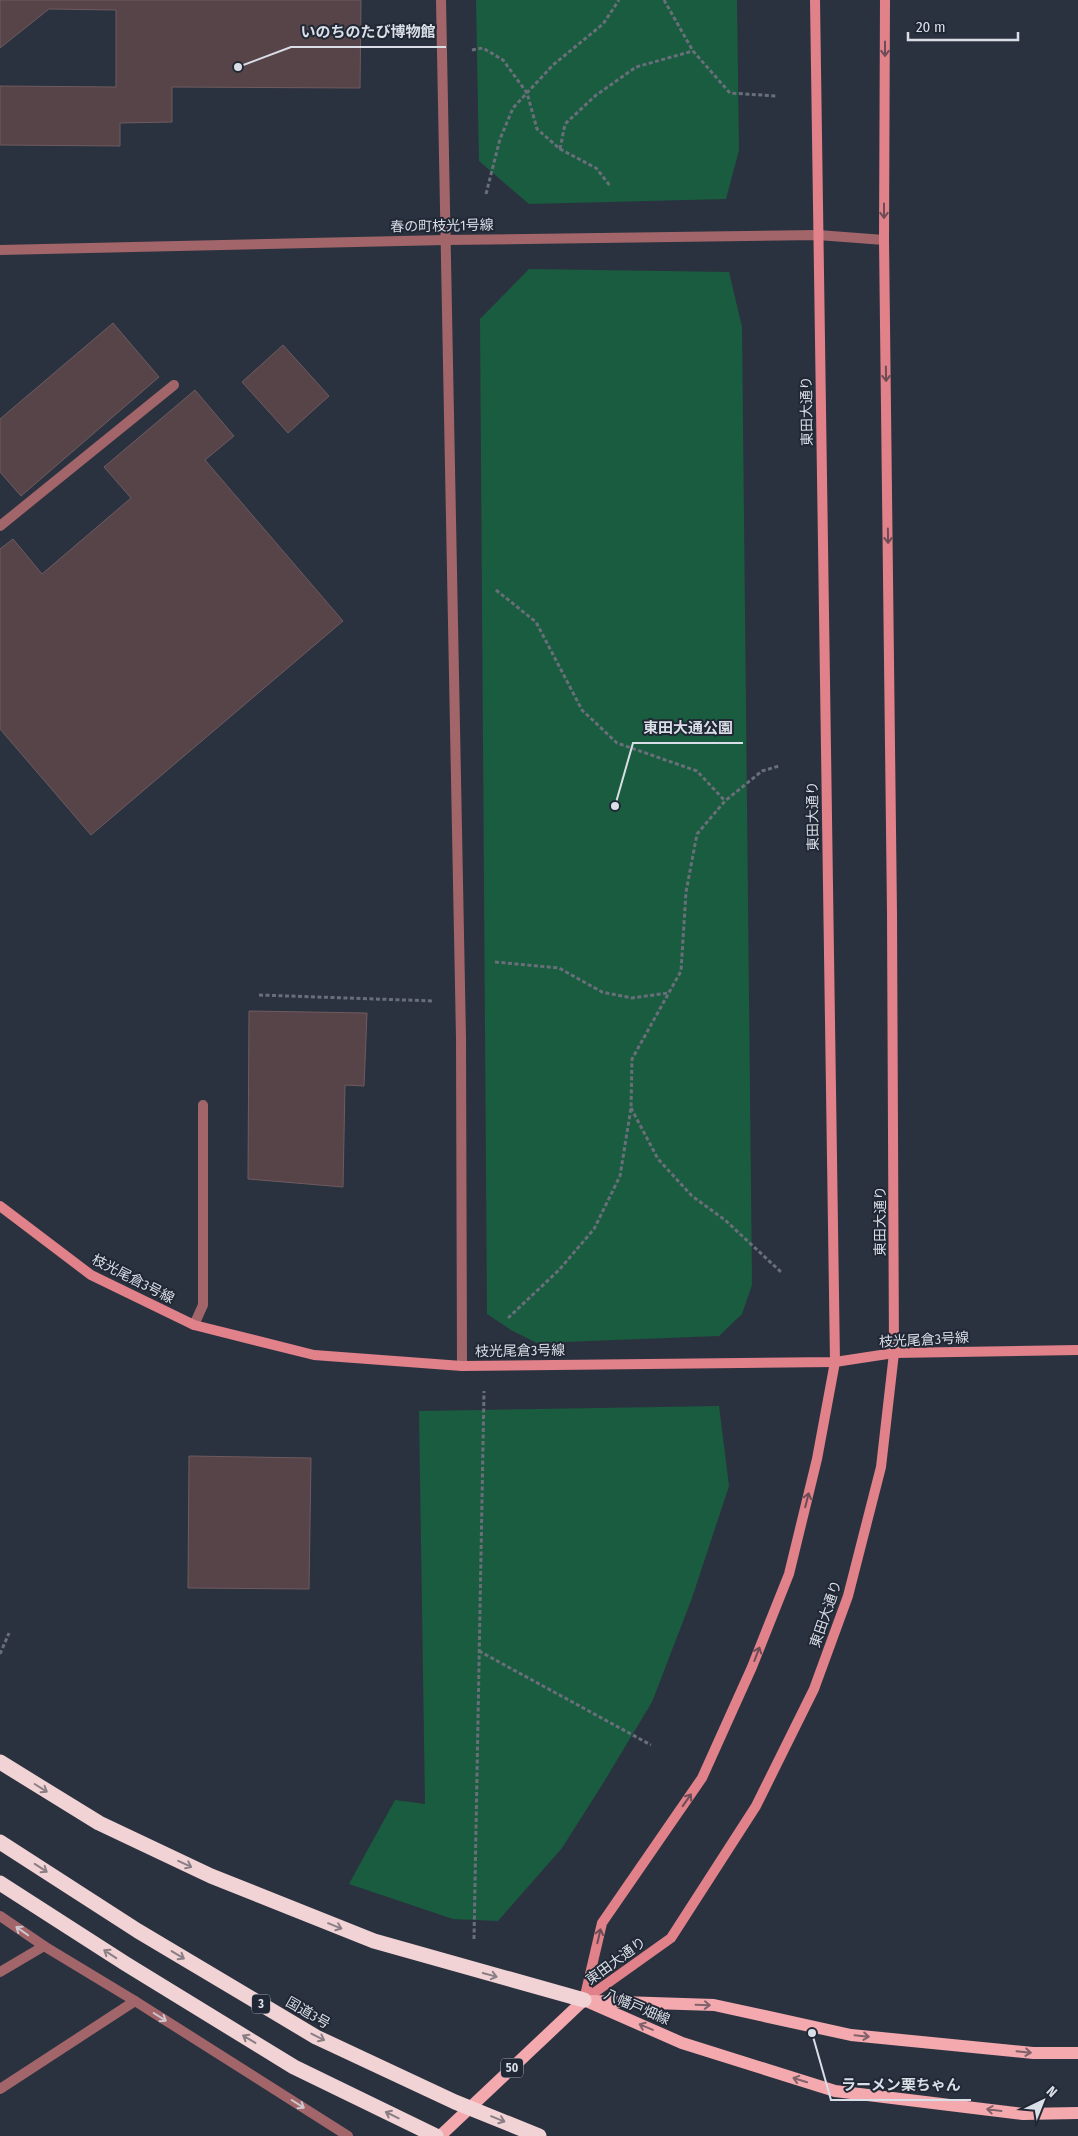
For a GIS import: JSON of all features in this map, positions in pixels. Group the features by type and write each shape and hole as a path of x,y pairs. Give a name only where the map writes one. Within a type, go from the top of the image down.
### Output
{"highway":[{"path":"0,1762 99,1823 211,1876 374,1941 584,2000"},
{"name":"国道3号","path":"0,1842 138,1931 316,2037 455,2102 539,2136"},
{"path":"0,1883 126,1964 294,2067 436,2136"}],"main road":[{"name":"八幡戸畑線","path":"584,2000 714,2005 851,2035 1033,2053 1078,2053"},
{"name":"八幡戸畑線","path":"584,2000 682,2043 835,2091 1023,2114 1078,2113"},
{"name":"50","path":"440,2136 584,2000"}],"street":[{"path":"441,0 461,1038 462,1366"},
{"name":"東田大通り","path":"584,2000 602,1923 702,1778 752,1667 788,1574 825,1422 835,1362 815,0"},
{"name":"東田大通り","path":"584,2000 671,1938 756,1806 814,1689 848,1596 880,1467 894,1353 892,923 884,240 885,0"},
{"name":"春の町枝光1号線","path":"0,250 446,240 818,235 884,240"},
{"path":"0,526 174,385"},
{"path":"194,1325 203,1305 203,1105"},
{"name":"枝光尾倉3号線","path":"0,1206 91,1275 194,1325 314,1355 462,1366 835,1362 894,1353 1078,1350"},
{"path":"0,1916 44,1946 135,2001 348,2136"},
{"path":"0,1972 44,1946"},
{"path":"0,2089 135,2001"}],"path":[{"path":"486,194 500,139 513,108 554,65 603,24 619,0"},
{"path":"664,0 693,51 730,92 776,96"},
{"path":"472,50 483,48 503,60 527,93 537,129 560,149 596,168 611,187"},
{"path":"560,149 565,124 595,96 636,67 693,51"},
{"path":"496,590 536,622 582,710 617,743 697,771 725,801"},
{"path":"508,1318 559,1270 594,1229 620,1176 630,1108 632,1059 681,971 686,892 697,834 725,801 762,771 779,766"},
{"path":"495,962 558,968 602,992 632,998 669,993"},
{"path":"259,995 434,1001"},
{"path":"630,1108 658,1159 692,1196 725,1220 781,1272"},
{"path":"474,1939 484,1391"},
{"path":"0,1654 9,1633"},
{"path":"480,1651 651,1745"}],"green space":[{"path":"476,0 737,0 739,150 726,199 529,204 479,161"},
{"path":"529,269 729,272 742,327 752,1285 742,1314 719,1336 537,1343 511,1330 487,1314 480,319"},
{"path":"719,1406 729,1486 692,1598 652,1702 562,1848 498,1921 453,1919 349,1884 395,1800 425,1804 419,1411"}],"building":[{"path":"0,0 361,0 360,88 172,87 172,122 120,123 120,146 0,145 0,86 116,87 116,10 49,9 0,48"},
{"path":"113,323 159,377 21,496 0,472 0,419"},
{"path":"283,345 329,396 288,433 242,382"},
{"path":"195,390 234,436 205,460 343,621 91,835 0,729 0,549 13,539 42,574 131,498 104,467"},
{"path":"249,1011 367,1013 364,1086 345,1085 343,1187 248,1179"},
{"path":"189,1456 311,1458 309,1589 188,1588"}],"place":[{"name":"いのちのたび博物館","path":"238,67"},
{"name":"東田大通公園","path":"615,806"},
{"name":"ラーメン栗ちゃん","path":"812,2033"}]}
